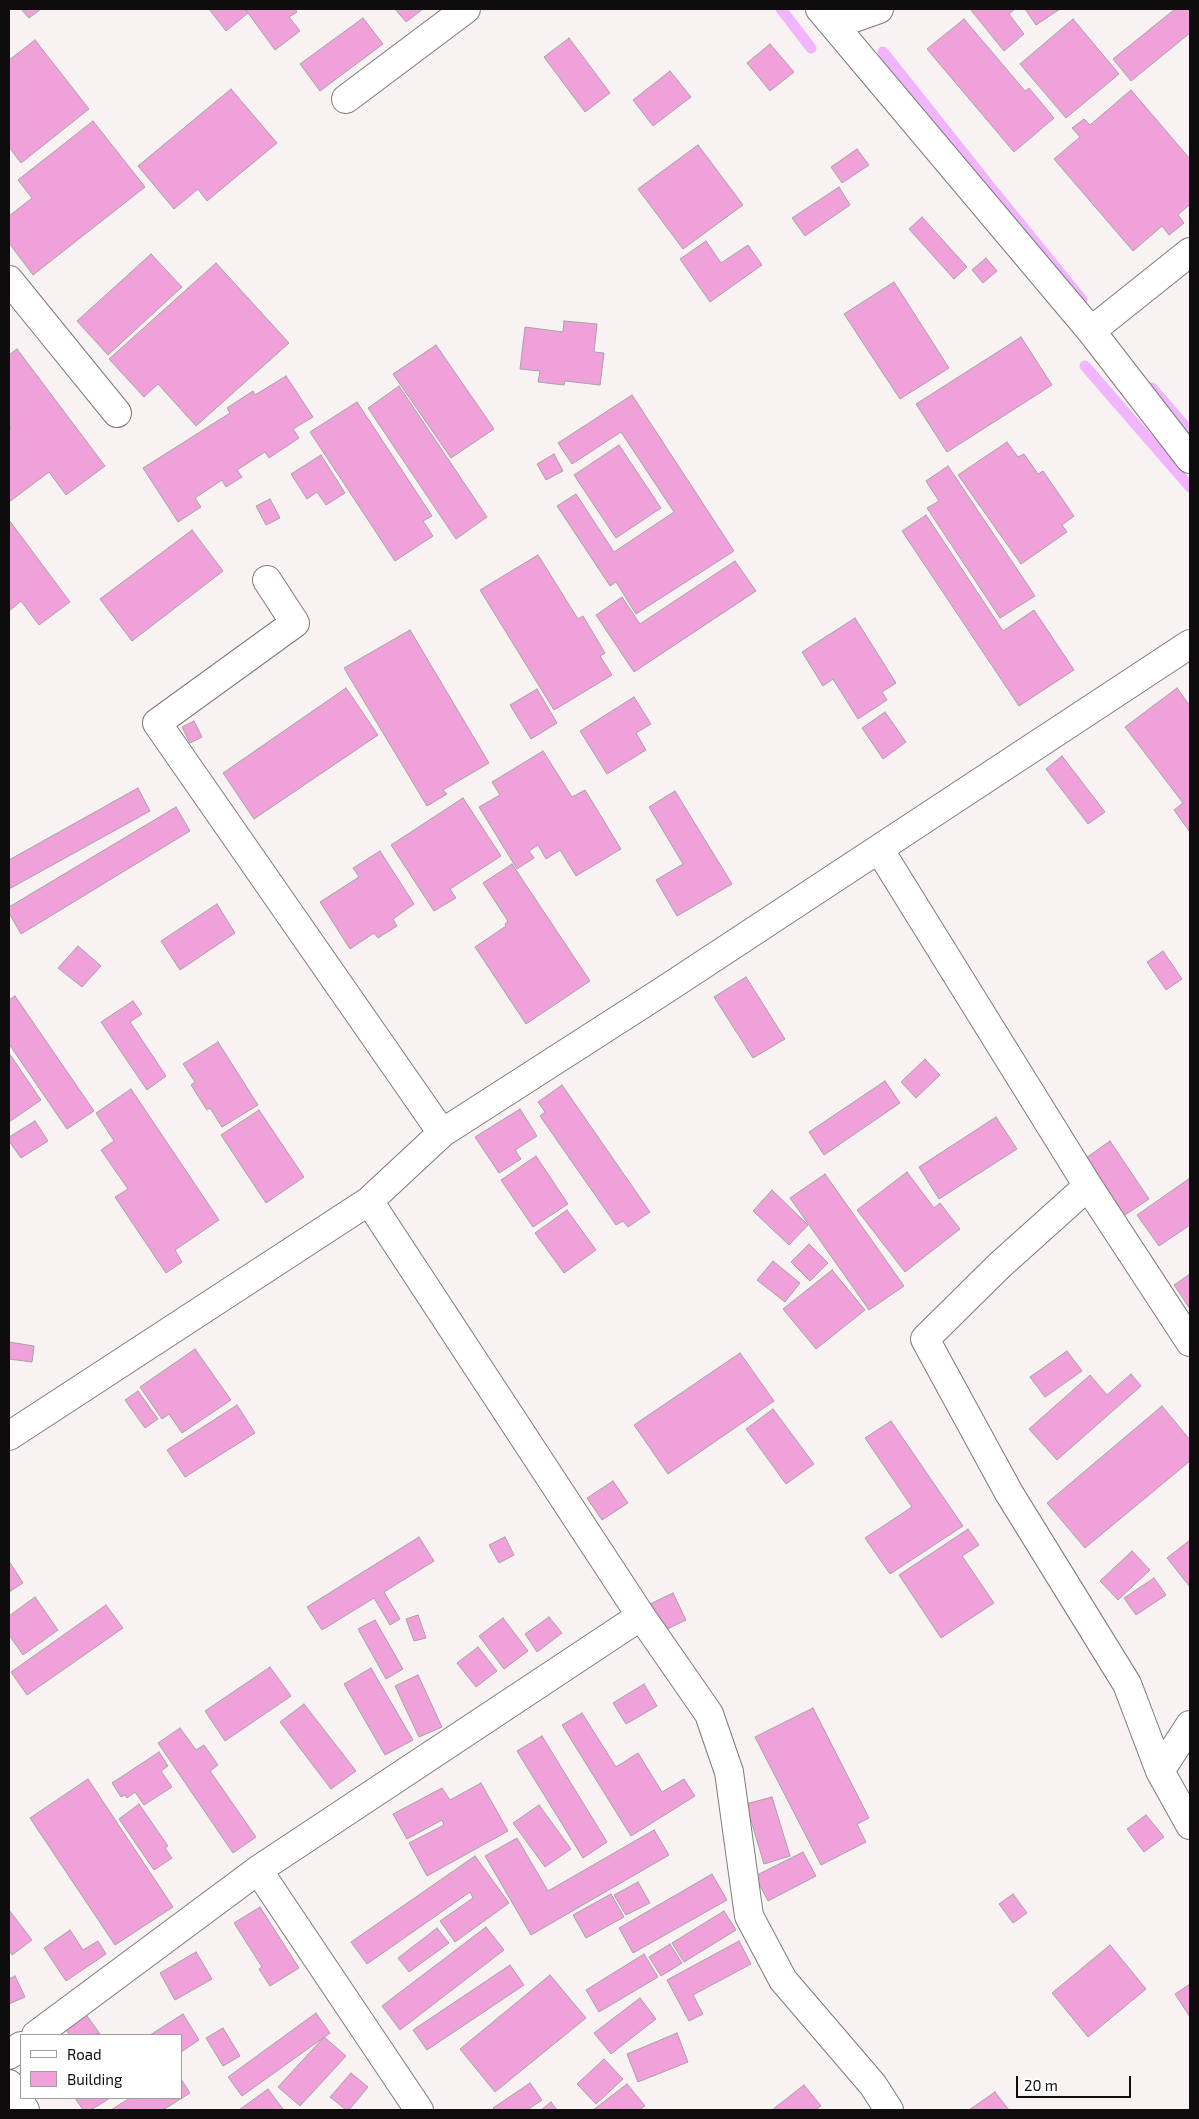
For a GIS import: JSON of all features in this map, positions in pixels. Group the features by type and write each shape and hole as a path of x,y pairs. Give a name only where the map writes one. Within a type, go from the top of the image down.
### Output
{"street":[{"path":"346,99 466,9"},
{"path":"827,17 878,9"},
{"path":"827,17 1090,331 1190,459"},
{"path":"1090,331 1190,252"},
{"path":"9,280 117,413"},
{"path":"267,580 295,623 157,723 442,1133"},
{"path":"9,1436 369,1201 442,1133 1190,644"},
{"path":"879,849 1088,1186 1190,1342"},
{"path":"1088,1186 1000,1265 925,1340 1009,1493 1127,1684 1160,1771 1190,1825"},
{"path":"369,1201 641,1616 709,1714 729,1772 748,1916 783,1980 873,2085 889,2110"},
{"path":"37,2034 258,1870 641,1616"},
{"path":"1160,1771 1190,1725"},
{"path":"258,1870 420,2110"},
{"path":"9,2056 20,2047"},
{"path":"9,2084 26,2110"}],"building":[{"path":"21,9 41,9 29,18"},
{"path":"209,9 244,9 248,13 226,31"},
{"path":"245,9 295,9 297,12 289,17 300,31 275,50"},
{"path":"395,9 423,9 406,22"},
{"path":"970,9 1015,9 1009,14 1024,34 1004,51"},
{"path":"1025,9 1060,9 1036,25"},
{"path":"1175,9 1190,9 1190,33 1131,81 1113,59"},
{"path":"363,18 383,44 320,91 300,64"},
{"path":"964,19 1025,91 1029,88 1054,118 1014,152 927,49"},
{"path":"1073,19 1119,74 1066,118 1020,64"},
{"path":"569,38 610,93 585,112 544,57"},
{"path":"35,40 89,109 21,163 9,147 9,60"},
{"path":"770,44 794,72 770,91 747,63"},
{"path":"670,71 691,97 653,126 633,100"},
{"path":"231,89 277,143 207,201 198,189 174,209 138,166"},
{"path":"1131,90 1190,159 1190,204 1178,215 1184,223 1169,235 1162,226 1133,251 1054,159 1080,137 1072,128 1084,119 1090,125"},
{"path":"93,121 145,187 33,275 9,243 9,216 32,198 18,180"},
{"path":"698,145 743,205 683,249 638,189"},
{"path":"857,149 869,165 842,183 831,167"},
{"path":"839,187 850,205 805,236 792,218"},
{"path":"922,217 967,267 954,279 909,229"},
{"path":"706,241 721,263 748,245 762,265 710,302 680,259"},
{"path":"151,254 182,287 108,355 77,321"},
{"path":"986,258 997,271 983,283 972,270"},
{"path":"216,263 289,343 196,426 158,384 144,397 109,359"},
{"path":"894,282 949,368 900,399 844,314"},
{"path":"564,321 597,324 594,352 604,353 600,385 565,381 564,385 538,382 540,371 520,369 525,327 563,332"},
{"path":"1021,337 1052,385 947,452 916,404"},
{"path":"436,345 494,429 451,458 393,374"},
{"path":"17,349 105,466 66,495 49,472 9,502 9,429 11,428 9,425 9,355"},
{"path":"286,376 313,417 293,429 299,438 269,458 265,452 237,470 242,477 226,487 222,480 195,498 201,507 178,522 143,468 230,413 227,408 253,391 255,395"},
{"path":"399,386 487,517 456,539 368,408"},
{"path":"632,395 734,551 636,614 616,582 610,586 557,506 576,494 614,552 674,512 621,432 572,464 558,443"},
{"path":"357,402 432,516 423,521 433,536 395,561 310,432"},
{"path":"1007,442 1018,457 1024,454 1038,474 1043,471 1074,516 1062,525 1067,532 1021,564 958,475"},
{"path":"619,445 661,508 616,538 574,475"},
{"path":"554,454 563,471 546,480 537,464"},
{"path":"321,455 345,493 326,505 317,492 307,499 291,474"},
{"path":"948,466 1035,596 1000,618 927,508 939,501 926,481"},
{"path":"270,499 280,518 266,525 256,506"},
{"path":"926,515 1003,631 1034,610 1074,670 1019,706 902,531"},
{"path":"9,520 70,602 39,625 21,601 9,611"},
{"path":"192,530 223,571 132,641 100,599"},
{"path":"538,555 578,619 583,616 605,653 600,656 612,675 554,710 480,590"},
{"path":"735,561 756,591 634,672 596,615 622,597 640,624"},
{"path":"855,618 896,683 882,692 887,700 858,719 833,679 823,686 802,652"},
{"path":"410,630 489,763 443,790 447,794 427,806 344,668"},
{"path":"346,688 378,735 254,819 223,773"},
{"path":"1177,688 1190,706 1190,832 1174,810 1183,803 1125,727"},
{"path":"537,689 557,723 531,739 510,705"},
{"path":"634,697 651,724 636,733 646,750 607,774 580,731"},
{"path":"885,712 906,742 883,759 862,728"},
{"path":"194,721 202,737 190,743 182,727"},
{"path":"543,751 572,797 585,790 621,849 576,876 560,850 546,859 538,845 529,851 534,858 517,869 479,807 500,795 492,782"},
{"path":"1062,756 1105,812 1088,824 1046,769"},
{"path":"138,788 150,811 9,889 9,860"},
{"path":"675,791 732,884 677,916 656,880 683,864 649,807"},
{"path":"463,798 501,856 450,889 456,898 434,911 391,845"},
{"path":"176,807 190,831 21,934 9,913 9,907"},
{"path":"380,851 414,904 393,919 397,926 378,938 374,933 350,949 320,902 359,877 353,868"},
{"path":"512,864 590,981 526,1024 475,947 506,926 505,924 508,921 483,883"},
{"path":"217,904 235,933 180,970 161,941"},
{"path":"78,946 101,966 82,987 58,968"},
{"path":"1163,951 1182,979 1166,990 1147,962"},
{"path":"746,977 785,1039 753,1058 714,997"},
{"path":"15,996 94,1111 67,1129 9,1044 9,1000"},
{"path":"133,1001 142,1014 130,1022 166,1076 147,1090 101,1022"},
{"path":"218,1042 258,1105 222,1127 210,1108 207,1110 191,1085 195,1082 183,1064"},
{"path":"9,1053 41,1100 9,1122"},
{"path":"925,1059 940,1075 916,1098 901,1082"},
{"path":"885,1081 900,1103 824,1155 809,1132"},
{"path":"562,1085 650,1212 628,1227 623,1221 616,1225 540,1116 545,1112 538,1102"},
{"path":"131,1089 219,1220 175,1250 182,1262 166,1273 115,1197 128,1189 101,1150 114,1141 96,1113"},
{"path":"520,1109 537,1136 515,1150 521,1159 499,1173 475,1137"},
{"path":"259,1110 304,1177 266,1203 221,1135"},
{"path":"996,1117 1017,1149 939,1199 919,1167"},
{"path":"35,1121 48,1141 21,1158 9,1141 9,1137"},
{"path":"1110,1141 1149,1199 1122,1217 1083,1160"},
{"path":"536,1156 568,1204 533,1227 501,1180"},
{"path":"907,1172 934,1208 940,1203 960,1229 905,1272 857,1210"},
{"path":"825,1174 904,1286 869,1310 790,1198"},
{"path":"1190,1178 1190,1225 1159,1246 1137,1215"},
{"path":"772,1190 808,1225 789,1245 753,1211"},
{"path":"567,1210 596,1250 564,1273 535,1233"},
{"path":"809,1244 828,1263 810,1281 791,1262"},
{"path":"773,1261 800,1283 785,1302 757,1280"},
{"path":"832,1270 865,1310 816,1349 783,1309"},
{"path":"1190,1274 1190,1309 1174,1285"},
{"path":"9,1342 34,1346 32,1362 9,1359"},
{"path":"195,1349 231,1400 182,1433 169,1414 162,1419 140,1387"},
{"path":"1067,1351 1082,1371 1045,1397 1030,1377"},
{"path":"740,1353 774,1401 668,1474 634,1425"},
{"path":"1131,1374 1141,1386 1057,1460 1029,1429 1090,1375 1107,1395"},
{"path":"138,1391 158,1419 145,1428 125,1400"},
{"path":"237,1405 255,1433 185,1477 167,1450"},
{"path":"1162,1406 1190,1440 1190,1461 1085,1548 1047,1503"},
{"path":"773,1409 814,1464 786,1484 746,1429"},
{"path":"891,1421 963,1526 890,1574 865,1538 912,1507 865,1438"},
{"path":"613,1481 628,1503 602,1520 587,1498"},
{"path":"968,1529 979,1545 962,1556 994,1603 941,1638 899,1575"},
{"path":"419,1537 434,1561 384,1592 400,1619 390,1625 374,1598 322,1630 307,1607"},
{"path":"505,1537 514,1555 499,1563 489,1545"},
{"path":"1190,1540 1190,1587 1167,1558"},
{"path":"1132,1551 1150,1570 1118,1600 1100,1581"},
{"path":"9,1561 23,1583 9,1592"},
{"path":"1154,1578 1166,1595 1136,1615 1124,1598"},
{"path":"673,1593 686,1620 663,1631 650,1604"},
{"path":"35,1597 58,1630 23,1655 9,1635 9,1616"},
{"path":"106,1605 123,1628 27,1695 11,1672"},
{"path":"418,1615 426,1638 414,1641 406,1619"},
{"path":"549,1617 562,1633 537,1652 525,1634"},
{"path":"503,1618 528,1651 504,1669 479,1636"},
{"path":"375,1620 403,1669 386,1679 358,1629"},
{"path":"478,1647 497,1671 476,1687 457,1663"},
{"path":"270,1667 291,1696 225,1741 205,1711"},
{"path":"371,1668 413,1740 385,1755 344,1684"},
{"path":"418,1675 442,1727 419,1737 395,1686"},
{"path":"644,1684 657,1706 626,1724 613,1703"},
{"path":"304,1704 356,1771 331,1789 280,1722"},
{"path":"813,1708 869,1818 857,1824 866,1842 821,1865 755,1737"},
{"path":"582,1713 616,1767 638,1753 662,1792 684,1779 695,1796 631,1836 562,1725"},
{"path":"180,1728 196,1750 204,1745 218,1765 210,1771 256,1837 233,1853 158,1743"},
{"path":"542,1736 607,1842 583,1858 517,1751"},
{"path":"159,1752 168,1766 161,1771 172,1787 144,1805 135,1792 127,1798 125,1795 121,1797 112,1783"},
{"path":"88,1779 173,1907 115,1945 30,1818"},
{"path":"481,1783 508,1831 427,1876 409,1843 444,1825 442,1820 407,1839 393,1814 442,1788 450,1800"},
{"path":"772,1797 790,1856 764,1864 746,1804"},
{"path":"139,1804 168,1846 165,1848 172,1858 154,1870 119,1819"},
{"path":"539,1805 571,1849 545,1867 513,1823"},
{"path":"1146,1815 1164,1837 1144,1852 1127,1829"},
{"path":"654,1830 669,1855 531,1935 485,1856 517,1838 548,1891"},
{"path":"803,1852 816,1876 768,1901 755,1876"},
{"path":"475,1856 509,1903 455,1942 440,1921 473,1898 470,1892 367,1964 351,1942"},
{"path":"712,1874 727,1900 633,1953 619,1928"},
{"path":"638,1882 650,1903 626,1915 614,1895"},
{"path":"611,1894 624,1917 586,1938 573,1915"},
{"path":"1013,1894 1027,1913 1013,1923 999,1904"},
{"path":"260,1907 299,1968 270,1986 259,1969 262,1967 234,1923"},
{"path":"9,1910 32,1940 12,1955 9,1950"},
{"path":"724,1911 736,1930 684,1962 672,1943"},
{"path":"486,1927 504,1950 400,2030 382,2006"},
{"path":"437,1928 449,1943 409,1972 398,1958"},
{"path":"70,1930 83,1950 98,1941 106,1954 66,1981 44,1948"},
{"path":"739,1941 751,1964 693,1995 703,2014 689,2021 667,1980"},
{"path":"670,1944 682,1963 661,1976 649,1957"},
{"path":"1110,1945 1146,1989 1088,2037 1052,1993"},
{"path":"196,1952 212,1979 175,2000 160,1973"},
{"path":"644,1954 658,1977 599,2012 586,1990"},
{"path":"510,1965 524,1985 427,2050 413,2030"},
{"path":"550,1975 586,2018 495,2092 460,2049"},
{"path":"15,1976 25,1997 9,2004 9,1979"},
{"path":"1190,1984 1190,2017 1175,1994"},
{"path":"640,1998 656,2019 611,2054 594,2033"},
{"path":"85,2013 100,2034 69,2034 64,2028"},
{"path":"316,2013 330,2033 242,2096 228,2077"},
{"path":"183,2014 199,2040 182,2051 182,2034 152,2034"},
{"path":"223,2028 240,2056 223,2066 206,2038"},
{"path":"677,2033 688,2062 638,2082 627,2054"},
{"path":"324,2037 346,2056 300,2106 278,2087"},
{"path":"604,2059 623,2079 596,2104 577,2084"},
{"path":"351,2073 368,2087 349,2110 346,2110 330,2097"},
{"path":"182,2081 190,2093 182,2098"},
{"path":"530,2083 542,2100 527,2110 495,2110 493,2108"},
{"path":"627,2084 645,2106 639,2110 593,2110"},
{"path":"804,2085 821,2106 815,2110 772,2110"},
{"path":"268,2089 283,2109 239,2110"},
{"path":"995,2092 1009,2110 969,2110"},
{"path":"76,2099 108,2099 91,2110 83,2110"},
{"path":"128,2099 180,2099 163,2110 111,2110"},
{"path":"551,2102 557,2110 541,2110"}],"waterway":[{"path":"781,9 811,48"},
{"path":"883,52 1082,300"},
{"path":"1085,366 1190,487"},
{"path":"1152,388 1190,432"}]}
